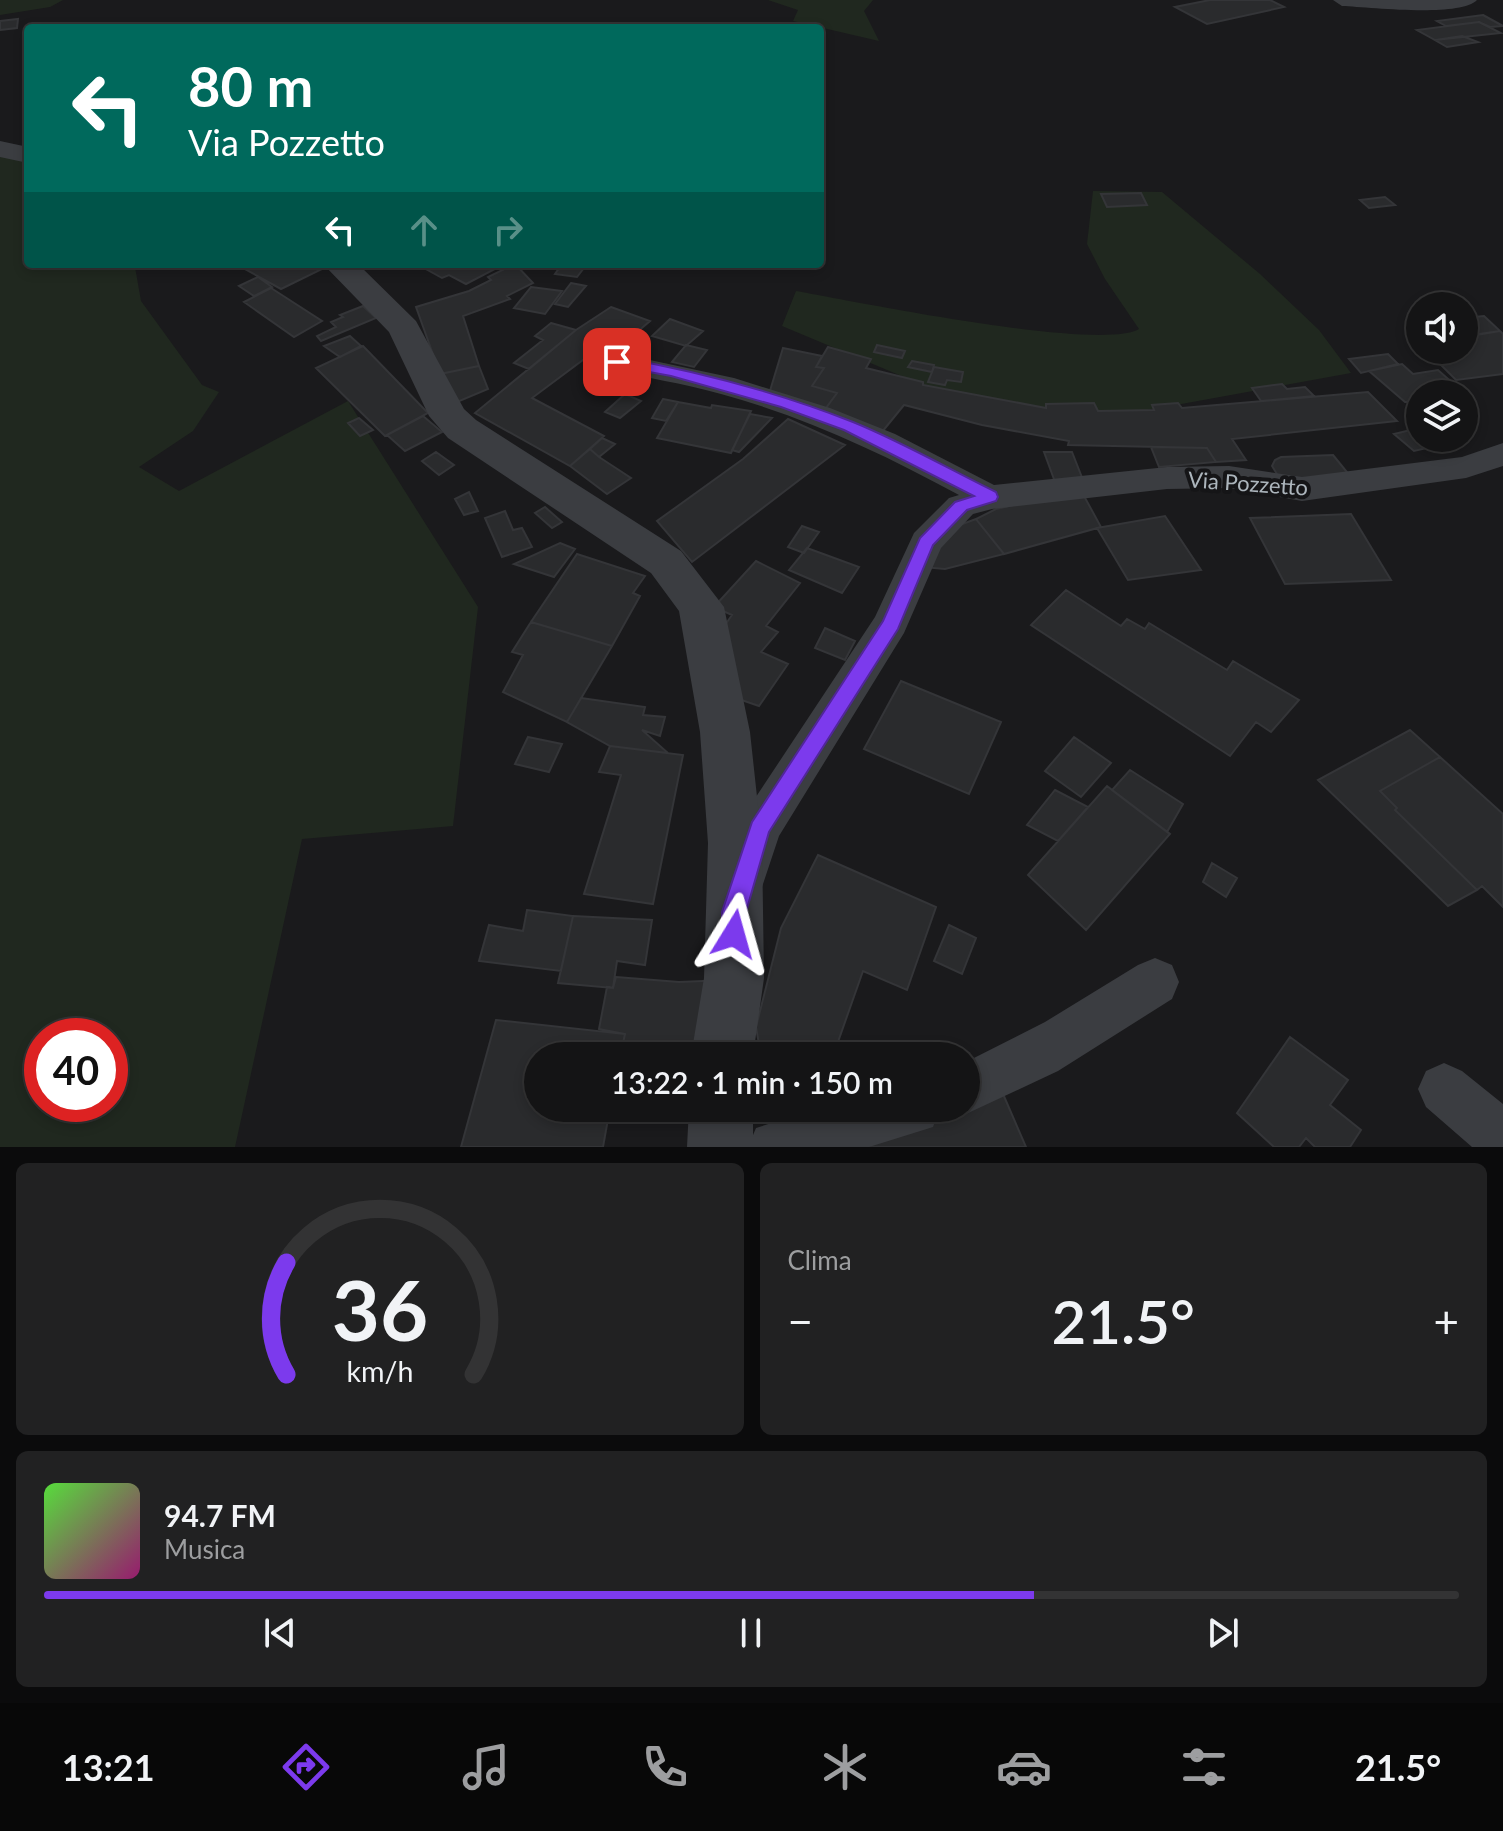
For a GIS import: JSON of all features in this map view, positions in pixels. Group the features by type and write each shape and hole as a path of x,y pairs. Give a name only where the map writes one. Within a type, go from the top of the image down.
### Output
{"street":[{"path":"1342,0 1431,5 1468,0"},
{"path":"0,149 24,154"},
{"path":"343,268 404,328 434,391 455,423 490,449 666,562 701,607 715,673 731,782 735,843 734,978 724,1042"},
{"path":"617,362 672,371 786,403 849,426 990,497"},
{"name":"Via Pozzetto","path":"734,912 759,829 891,623 926,542 961,506 990,497 1167,478 1229,477 1302,489 1466,467 1503,454"},
{"path":"980,1082 1078,1033 1155,982"},
{"path":"1444,1089 1503,1139"},
{"path":"720,1147 721,1122"},
{"path":"775,1147 864,1122"}],"shaded area":[{"path":"0,0 63,0 50,7 0,15"},
{"path":"768,0 873,0 864,11 879,41 824,28 824,24 793,21 798,10"},
{"path":"0,152 24,160 24,268 135,268 141,301 202,385 219,392 193,431 139,467 179,491 348,401 478,607 453,826 302,839 235,1147 0,1147"},
{"path":"1093,191 1162,192 1260,274 1319,330 1351,373 1033,431 782,326 796,291 1028,330 1115,334 1139,329 1105,279 1087,244"}],"building":[{"path":"1210,0 1270,0 1284,7 1207,24 1175,7"},
{"path":"1483,15 1503,26 1490,27 1479,22 1446,26 1437,21"},
{"path":"18,19 17,28 0,30 0,21"},
{"path":"1479,22 1501,33 1435,40 1417,30"},
{"path":"1462,36 1478,42 1447,47 1435,40"},
{"path":"1141,193 1147,205 1107,207 1101,194"},
{"path":"1385,197 1395,205 1369,208 1360,200"},
{"path":"243,268 322,269 281,289"},
{"path":"507,268 519,268 533,283 507,296 510,299 463,316 479,366 440,374 416,307 469,291 491,280 488,277"},
{"path":"559,268 584,268 577,277 555,274"},
{"path":"426,269 495,269 466,284 449,275 442,278"},
{"path":"258,277 272,287 254,296 239,286"},
{"path":"571,283 586,286 568,307 555,304"},
{"path":"531,287 562,291 545,314 514,308"},
{"path":"271,288 322,321 294,337 244,302"},
{"path":"363,306 376,318 321,341 317,336 336,327 331,322 343,317 340,315"},
{"path":"611,307 650,321 597,366 583,360 532,398 604,436 570,466 475,413 576,330"},
{"path":"1484,316 1500,331 1478,334 1478,317"},
{"path":"670,319 703,331 686,346 652,336"},
{"path":"551,323 576,330 529,369 514,363 543,340 535,336"},
{"path":"1500,331 1503,334 1503,374 1456,380 1440,364 1478,364 1478,335"},
{"path":"350,336 361,346 340,357 324,346"},
{"path":"686,345 707,350 694,367 672,362"},
{"path":"877,345 905,351 902,358 874,352"},
{"path":"363,346 428,413 385,436 316,368"},
{"path":"828,347 871,359 866,368 923,382 923,385 1046,408 1046,404 1094,403 1098,411 1154,410 1152,405 1178,403 1182,408 1368,392 1397,421 1232,439 1246,460 1216,462 1207,448 1068,445 1069,441 982,425 904,405 882,432 823,412 837,393 812,386 824,368 816,367"},
{"path":"783,348 822,356 816,367 824,368 812,386 837,393 823,412 769,394"},
{"path":"1388,354 1398,364 1361,373 1349,359"},
{"path":"912,361 934,365 932,372 908,367"},
{"path":"1402,364 1413,374 1438,370 1449,380 1406,380 1405,402 1369,371"},
{"path":"479,366 488,389 457,402 440,374"},
{"path":"934,367 963,372 961,382 947,380 945,385 928,382"},
{"path":"1282,384 1287,389 1305,387 1314,396 1261,401 1252,388"},
{"path":"625,394 641,401 620,418 605,412"},
{"path":"663,399 678,402 666,421 652,418"},
{"path":"678,402 751,411 731,453 657,438"},
{"path":"750,414 772,418 739,452 732,450"},
{"path":"423,416 442,432 405,451 387,435"},
{"path":"359,418 373,430 360,436 348,423"},
{"path":"788,419 845,445 692,562 657,521 743,459"},
{"path":"1406,431 1406,444 1394,434"},
{"path":"602,438 615,444 599,457 590,449"},
{"path":"1151,447 1207,448 1216,462 1159,467"},
{"path":"590,449 631,478 607,494 570,466"},
{"path":"436,452 454,465 439,475 422,461"},
{"path":"1044,452 1072,452 1083,480 1055,482"},
{"path":"1333,455 1351,477 1280,479 1272,466 1281,457"},
{"path":"469,492 478,511 464,515 455,499"},
{"path":"1084,496 1101,527 1004,554 976,519 996,509 1045,498"},
{"path":"545,507 562,522 552,528 535,513"},
{"path":"505,511 513,530 522,528 532,547 502,557 485,518"},
{"path":"1351,514 1391,580 1285,584 1250,518"},
{"path":"1165,516 1201,570 1128,580 1097,528"},
{"path":"976,519 1004,554 945,569 922,567 946,530"},
{"path":"802,526 819,532 804,553 788,547"},
{"path":"560,543 575,549 554,577 514,564"},
{"path":"807,548 859,567 842,593 789,570"},
{"path":"577,554 645,576 633,593 640,596 612,646 531,622"},
{"path":"756,561 800,583 766,626 778,632 761,652 788,664 759,706 724,694 718,635 732,615 714,607"},
{"path":"1066,590 1121,626 1127,619 1145,629 1149,623 1227,670 1233,661 1299,700 1271,732 1256,722 1230,756 1031,625"},
{"path":"531,622 612,646 567,722 503,692 523,655 512,652"},
{"path":"825,628 855,641 845,660 815,648"},
{"path":"901,681 1001,722 969,794 864,749"},
{"path":"581,698 645,707 643,715 665,717 660,736 642,730 668,753 610,746 567,722"},
{"path":"1410,730 1440,757 1380,791 1397,808 1395,810 1477,890 1448,906 1318,780"},
{"path":"528,737 562,744 549,772 515,764"},
{"path":"1074,737 1111,763 1081,797 1045,771"},
{"path":"610,746 683,755 653,904 584,894 621,775 599,772"},
{"path":"1440,757 1503,814 1503,907 1482,886 1477,890 1395,810 1397,808 1380,791"},
{"path":"1130,770 1183,804 1167,832 1112,790"},
{"path":"1107,786 1170,834 1086,930 1028,875"},
{"path":"1055,790 1088,807 1058,841 1027,825"},
{"path":"818,855 936,907 907,990 863,971 838,1042 759,1042 756,1027 781,928"},
{"path":"1212,863 1237,878 1226,897 1203,882"},
{"path":"527,910 573,916 561,971 479,961 489,925 523,931"},
{"path":"573,916 652,920 645,965 617,961 613,988 558,983"},
{"path":"949,925 976,938 962,974 934,961"},
{"path":"616,977 679,982 726,980 720,1042 623,1042 625,1034 599,1029 607,987 613,988"},
{"path":"496,1020 625,1034 623,1042 524,1042 524,1122 607,1122 603,1147 461,1147"},
{"path":"1290,1037 1348,1080 1330,1105 1361,1130 1350,1147 1315,1147 1306,1138 1299,1147 1274,1147 1237,1113"},
{"path":"1000,1087 1026,1147 857,1147 917,1122 980,1122 980,1095"}],"route":[{"path":"617,362 672,371 786,403 849,426 990,497 961,506 941,523 926,542 891,623 759,829 734,912 734,934"}]}
